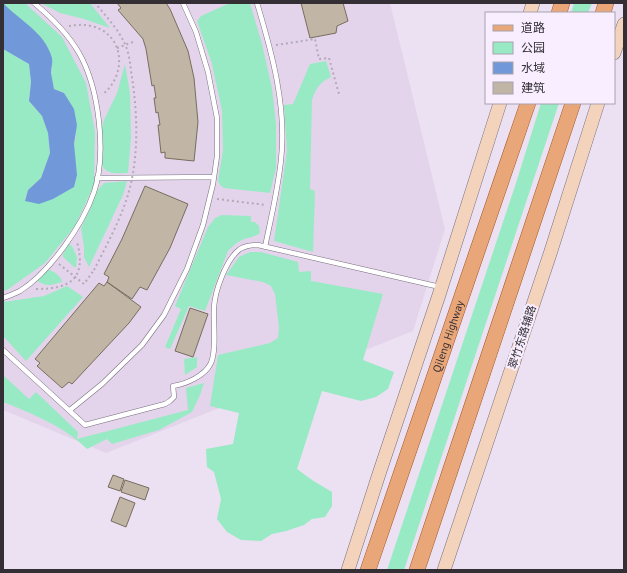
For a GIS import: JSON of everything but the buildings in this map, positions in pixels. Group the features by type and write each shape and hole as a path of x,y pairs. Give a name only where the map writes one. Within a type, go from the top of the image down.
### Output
{"main road":[{"path":"615,50 624,24"},
{"path":"348,570 442,287 500,104"},
{"name":"Qileng Highway","path":"368,570 528,104"},
{"path":"417,570 573,104"},
{"name":"翠竹东路辅路","path":"444,570 545,269 598,104"}],"lane":[{"path":"3,298 24,288 50,264 82,218 94,192 98,172 99,145 96,99 88,73 79,53 60,28 34,3"},
{"path":"70,410 102,384 142,345 164,315 187,269 204,225 217,156 217,118 208,72 196,32 183,3"},
{"path":"257,3 269,46 280,101 282,127 281,159 265,247"},
{"path":"97,178 214,176"},
{"path":"3,350 70,410 84,425 170,402 174,397 173,386 192,381 211,363 213,350 214,306 217,290 229,262 235,253 241,248 250,245 258,245 442,287"}],"path":[{"path":"68,272 84,284 94,270 126,202 131,183 135,151 134,89 130,58 126,45 116,29 95,3"},
{"path":"60,28 82,25 92,26 106,33 117,48 120,59 117,75 112,85 96,99"},
{"path":"269,46 315,39 319,59 329,58 339,94"},
{"path":"117,48 133,42"},
{"path":"210,199 273,206"},
{"path":"24,288 54,288 67,284 75,277 78,273 80,265 79,250 74,231"}],"shaded area":[{"path":"3,3 390,3 445,229 413,331 106,453 3,410"}],"green space":[{"path":"3,3 25,3 62,37 86,83 95,132 94,185 75,226 45,263 7,290 3,291 3,49 29,64 31,82 29,101 42,116 48,133 50,153 41,178 28,190 25,200 74,144 76,136 64,93 54,89 51,75 52,59"},
{"path":"41,3 90,3 110,28 60,13"},
{"path":"230,3 250,3 262,44 272,88 276,124 276,168 270,193 224,188 218,181 223,150 222,111 212,64 197,21 201,16"},
{"path":"574,3 592,3 588,12 571,12"},
{"path":"326,61 331,77 319,86 312,100 310,189 315,191 313,252 274,241 287,151 284,105 293,104 310,64"},
{"path":"125,64 130,93 131,138 128,173 113,173 104,169 102,165 102,128 104,120 117,93"},
{"path":"541,104 559,104 404,570 387,570 516,183"},
{"path":"127,181 123,195 89,267 84,257 81,228 97,191 104,183"},
{"path":"222,215 251,216 251,222 255,222 259,226 260,233 239,241 228,251 205,311 189,306 170,349 165,347 181,309 175,306 208,227 215,218"},
{"path":"69,244 72,246 77,257 76,267 74,267 63,257 63,254"},
{"path":"250,252 261,252 298,262 299,272 311,271 311,281 383,294 363,360 394,372 388,389 376,397 361,401 322,391 297,469 332,492 332,506 325,517 312,519 304,525 272,534 261,541 241,540 227,532 217,519 221,499 214,472 207,467 206,449 233,444 239,413 210,406 218,355 270,343 278,338 279,328 275,294 271,286 263,282 226,275 239,257"},
{"path":"48,270 57,274 61,278 62,282 50,285 37,281"},
{"path":"67,286 83,297 26,361 3,336 3,302 44,296"},
{"path":"197,357 197,367 185,375 184,359"},
{"path":"3,375 29,399 36,392 78,432 77,439 188,410 186,388 204,383 192,412 159,430 112,444 107,439 87,449 58,427 3,402"}],"water":[{"path":"3,3 38,34 49,49 52,58 51,73 54,89 64,93 74,109 77,125 74,144 77,175 74,187 53,199 39,204 25,201 28,190 41,178 50,153 48,133 42,116 29,101 31,82 29,64 3,49"}]}
